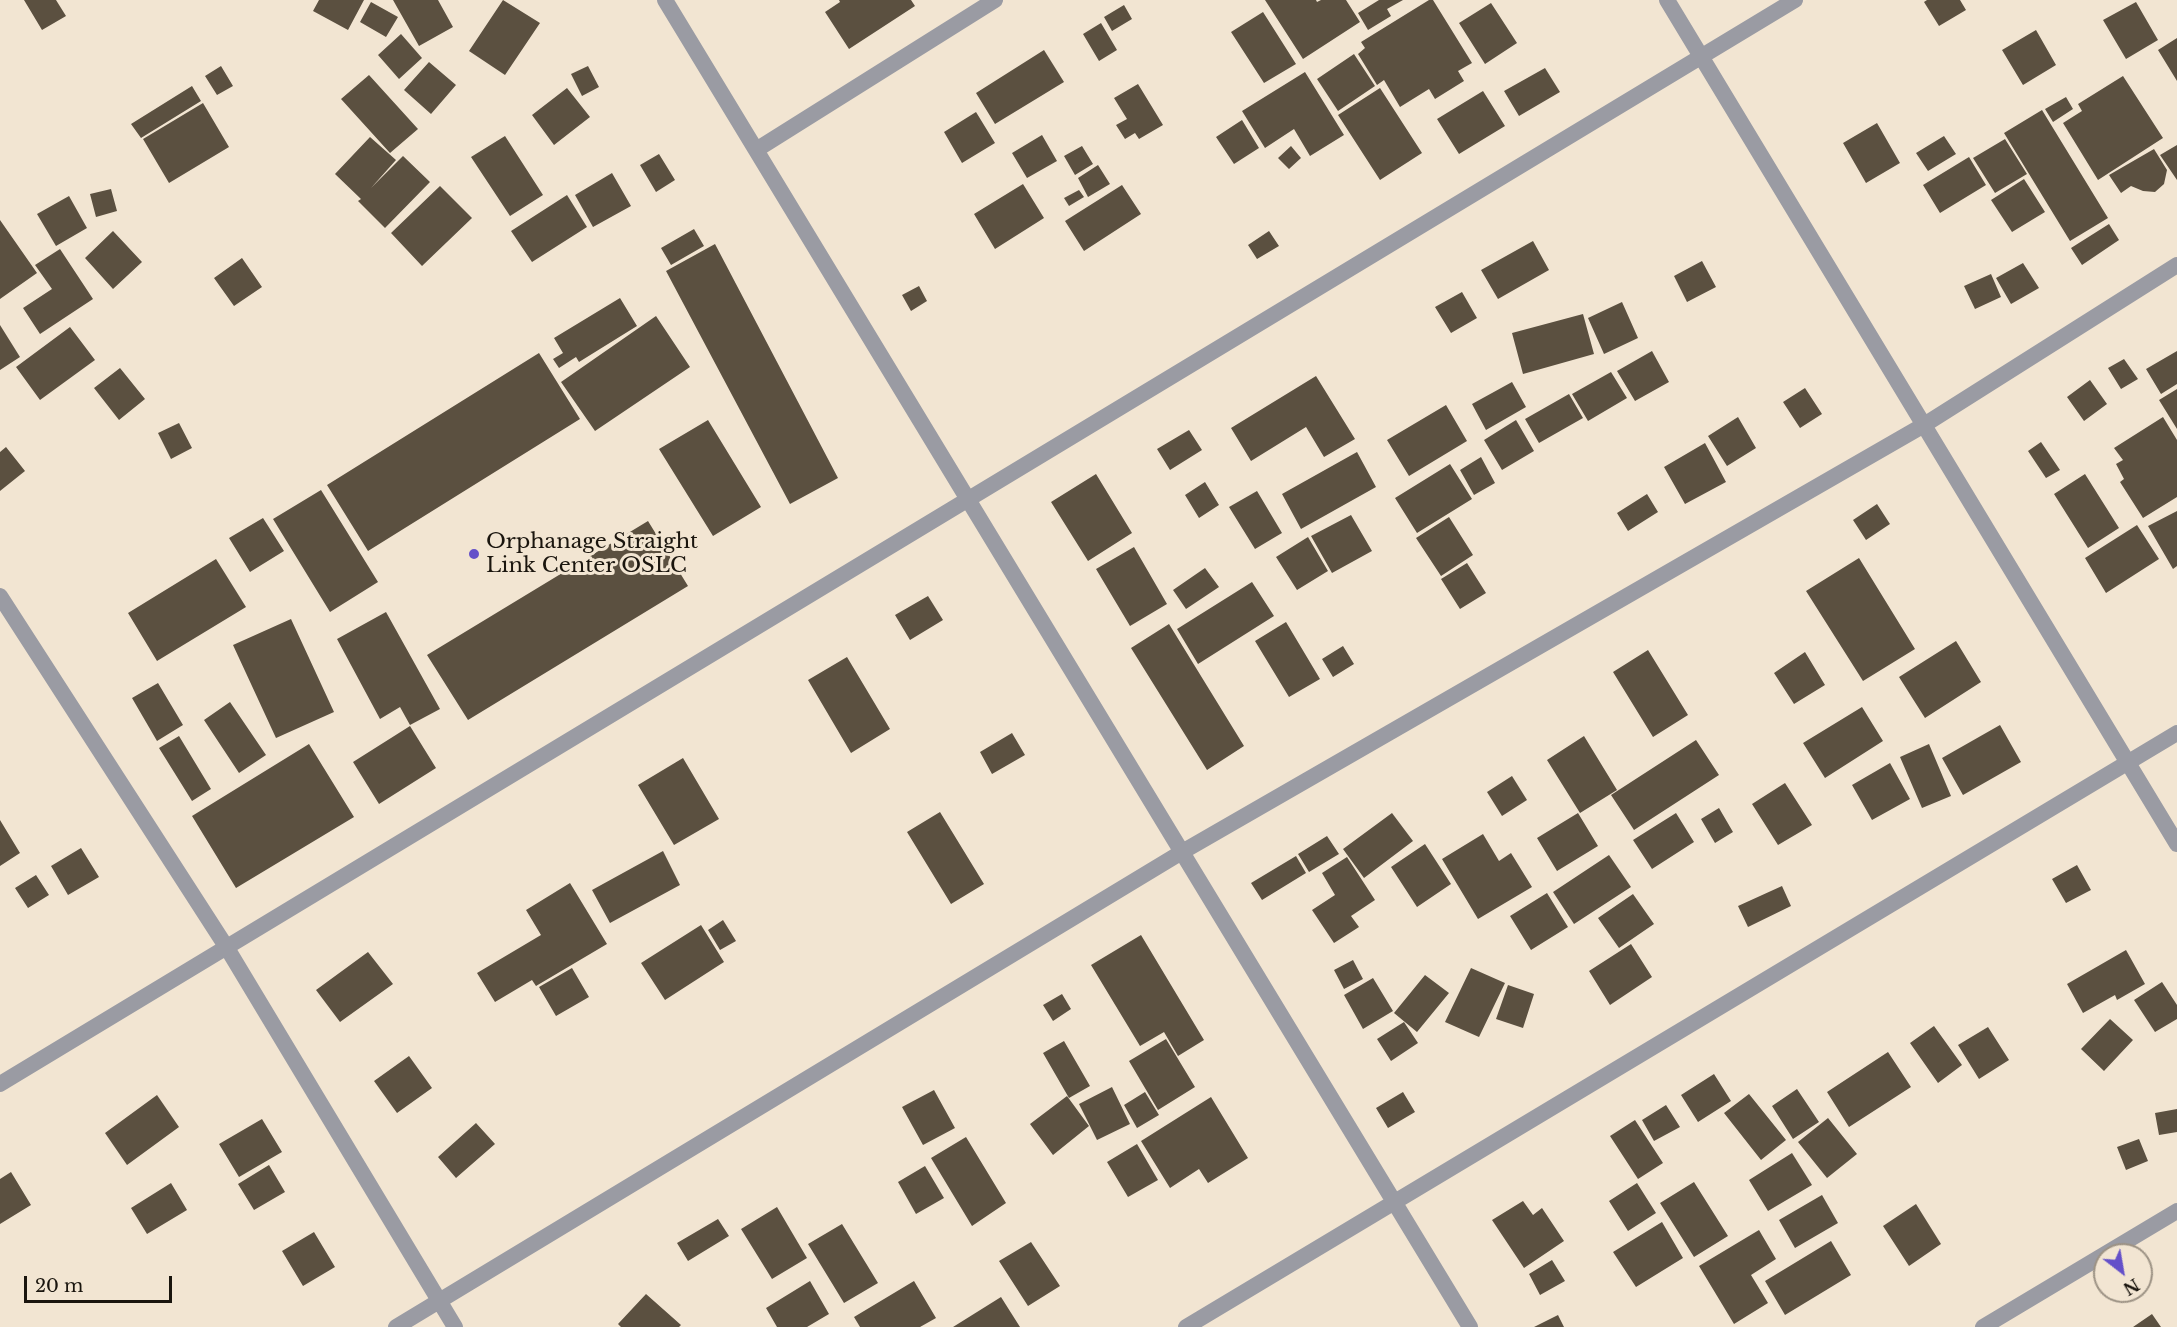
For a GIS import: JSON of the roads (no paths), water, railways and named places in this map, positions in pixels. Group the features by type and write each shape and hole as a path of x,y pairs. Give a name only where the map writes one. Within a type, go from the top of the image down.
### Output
{"street":[{"path":"665,0 1470,1327"},
{"path":"756,150 995,0"},
{"path":"1667,0 2177,844"},
{"path":"0,1084 1796,0"},
{"path":"396,1327 1182,852 1924,425 2177,265"},
{"path":"0,596 227,948 455,1327"},
{"path":"1186,1327 2177,733"},
{"path":"1983,1327 2177,1211"}],"place":[{"name":"Orphanage Straight Link Center OSLC","path":"474,554"}]}
